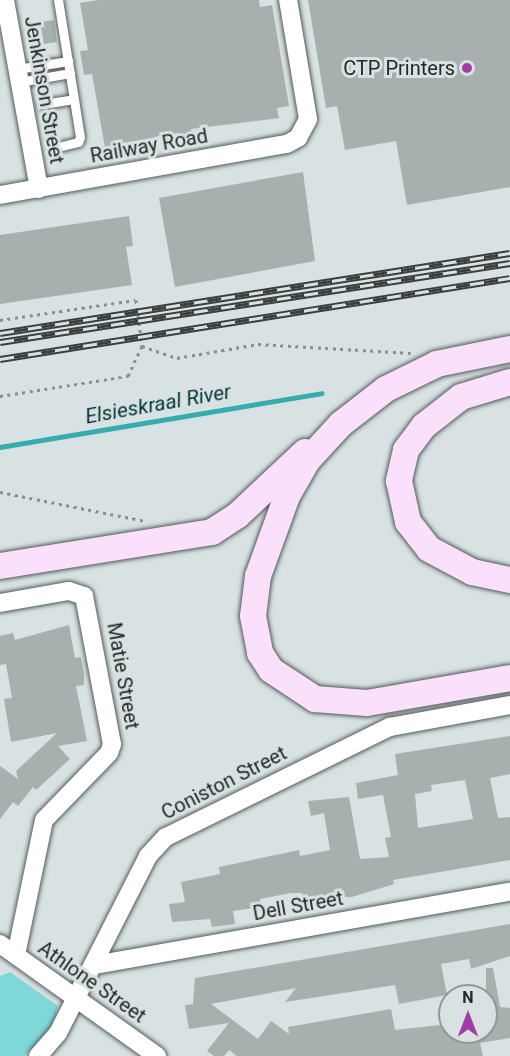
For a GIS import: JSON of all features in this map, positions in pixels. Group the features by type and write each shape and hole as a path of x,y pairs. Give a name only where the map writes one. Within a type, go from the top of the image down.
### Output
{"main road":[{"path":"0,566 212,532 238,515 296,457 328,438 396,384 437,364 510,349"},
{"path":"510,382 461,398 424,426 406,450 399,481 408,522 429,549 472,572 510,580"},
{"path":"328,438 307,461 287,496 258,576 254,633 272,670 315,699 344,703 510,678"}],"street":[{"name":"Jenkinson Street","path":"5,0 39,189"},
{"name":"Railway Road","path":"0,195 287,144 304,133 308,118 288,0"},
{"name":"Matie Street","path":"0,603 80,593 89,606 111,749 44,820 16,955"},
{"name":"Coniston Street","path":"38,1056 53,1042 148,856 172,833 390,727 510,705"},
{"name":"Dell Street","path":"94,964 510,892"},
{"name":"Athlone Street","path":"0,944 157,1056"}],"lane":[{"path":"58,0 80,140 58,147"},
{"path":"18,76 68,61"},
{"path":"18,76 70,73"},
{"path":"43,104 75,99"}],"path":[{"path":"0,320 136,300 142,346 128,376 0,396"},
{"path":"142,346 177,358 258,344 417,355 410,361"},
{"path":"0,492 156,523"}],"shaded area":[{"path":"10,972 58,1006 52,1029 24,1056 0,1056 0,976"}],"building":[{"path":"99,0 259,0 260,7 272,5 289,106 277,108 279,118 191,129 193,141 181,144 179,133 154,137 156,145 107,159 92,74 84,75 80,51 88,50 80,3"},
{"path":"308,0 510,0 510,187 407,205 396,141 345,150 337,106 326,108"},
{"path":"54,20 57,42 44,44 40,22"},
{"path":"303,172 315,261 175,287 159,198"},
{"path":"129,216 133,246 126,247 132,285 0,304 0,235"},
{"path":"69,625 75,658 81,657 84,674 84,685 76,686 87,741 58,746 70,759 36,790 33,787 18,806 13,802 0,819 0,766 18,779 16,771 57,733 11,742 4,699 12,698 6,664 0,665 0,636 13,633 15,640"},
{"path":"510,736 510,774 490,778 498,818 510,817 510,860 393,880 394,884 352,897 303,898 302,893 291,893 260,899 261,907 233,911 235,924 212,927 210,919 172,922 169,904 185,902 181,882 220,874 219,867 299,850 300,856 330,850 324,813 311,816 308,801 349,797 360,859 389,857 385,838 391,837 383,795 358,799 356,783 398,775 395,754","holes":["465,780 473,819 418,828 415,794 432,791 431,785"]},
{"path":"510,924 510,956 471,969 469,959 441,964 445,984 438,984 438,997 399,1004 395,985 285,1002 296,988 211,1004 258,1039 271,1021 289,1034 288,1027 391,1009 395,1030 438,1025 438,1044 480,1044 483,1056 237,1056 229,1050 224,1056 214,1056 207,1051 229,1023 189,1029 185,1005 193,1004 195,978"},
{"path":"486,968 493,968 496,984 486,984"},
{"path":"498,996 500,1007 510,1008 510,1038 498,1040"}],"waterway":[{"name":"Elsieskraal River","path":"0,447 322,393"}],"railway":[{"path":"0,333 510,253"},
{"path":"0,342 510,263"},
{"path":"0,359 510,278"}],"place":[{"name":"CTP Printers","path":"467,68"}]}
